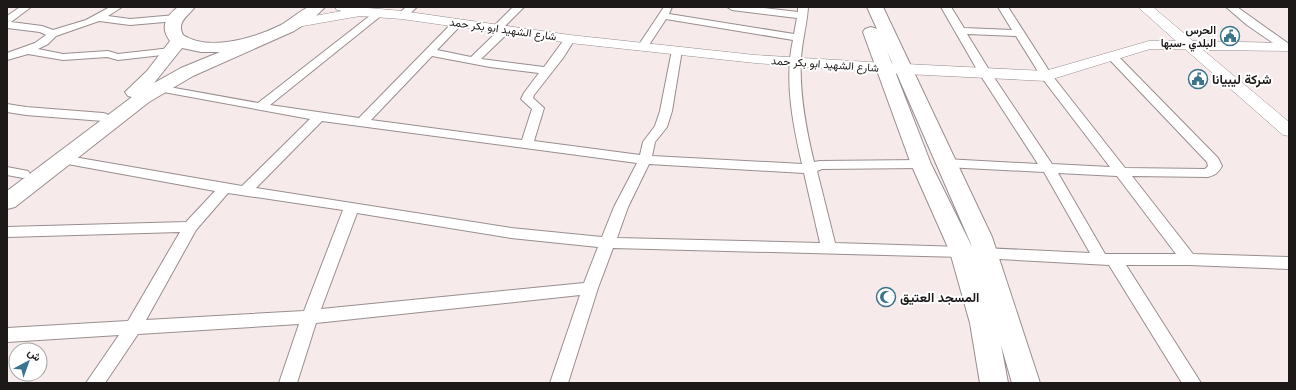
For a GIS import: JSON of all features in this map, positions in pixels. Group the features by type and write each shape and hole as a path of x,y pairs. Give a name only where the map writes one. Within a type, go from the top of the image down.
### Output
{"main road":[{"path":"7,202 136,103 158,88 193,69 266,38 297,22 317,7"},
{"path":"861,7 945,163 986,253 1026,383"},
{"path":"875,7 895,68 922,164 962,252 983,323 994,383"},
{"path":"175,46 171,26 182,10"},
{"path":"175,46 230,46 266,38"},
{"path":"7,186 15,173 103,117 141,87 153,75 175,46"}],"street":[{"path":"7,20 26,7"},
{"path":"7,57 26,50 50,38 52,34 98,18 116,7"},
{"name":"شارع الشهيد ابو بكر حمد","path":"342,7 360,12 379,14 407,11 458,23 570,39 795,62 1046,76 1149,45 1287,47"},
{"path":"474,60 502,29 519,7"},
{"path":"732,7 803,12 795,62 796,103 810,169 830,249"},
{"path":"946,7 985,73 1107,259 1192,383"},
{"path":"1003,7 1046,76 1189,259"},
{"path":"1145,7 1289,131"},
{"path":"1231,7 1251,23 1287,47"},
{"path":"98,18 130,22 182,10"},
{"path":"643,46 666,11 799,38"},
{"name":"شارع الشهيد ابو بكر حمد","path":"297,22 360,12"},
{"path":"260,107 379,14"},
{"path":"362,122 458,23"},
{"path":"7,25 42,29 52,34"},
{"path":"960,31 1019,33"},
{"path":"527,144 538,111 538,108 527,99 528,95 570,39"},
{"path":"26,50 63,57 108,54 118,57 175,46"},
{"path":"559,383 590,288 622,207 646,160 649,142 661,127 666,112 677,50"},
{"path":"429,52 490,64 547,71"},
{"path":"945,163 1122,172 1208,173 1213,170 1215,166 1213,161 1112,56"},
{"path":"158,88 319,117 646,160 810,169 820,165 922,164"},
{"path":"7,108 26,111 103,117"},
{"path":"245,191 319,117"},
{"path":"62,159 225,188 511,233 609,243 962,252 1107,259 1189,259 1289,264"},
{"path":"95,383 133,328 190,227 225,188"},
{"path":"288,383 310,317 352,207"},
{"path":"7,232 190,227"},
{"path":"7,335 310,317 590,288"}],"place":[{"name":"الحرس البلدي -سبها","path":"1230,36"},
{"name":"شركة ليبيانا","path":"1198,79"},
{"name":"المسجد العتيق","path":"886,297"}]}
